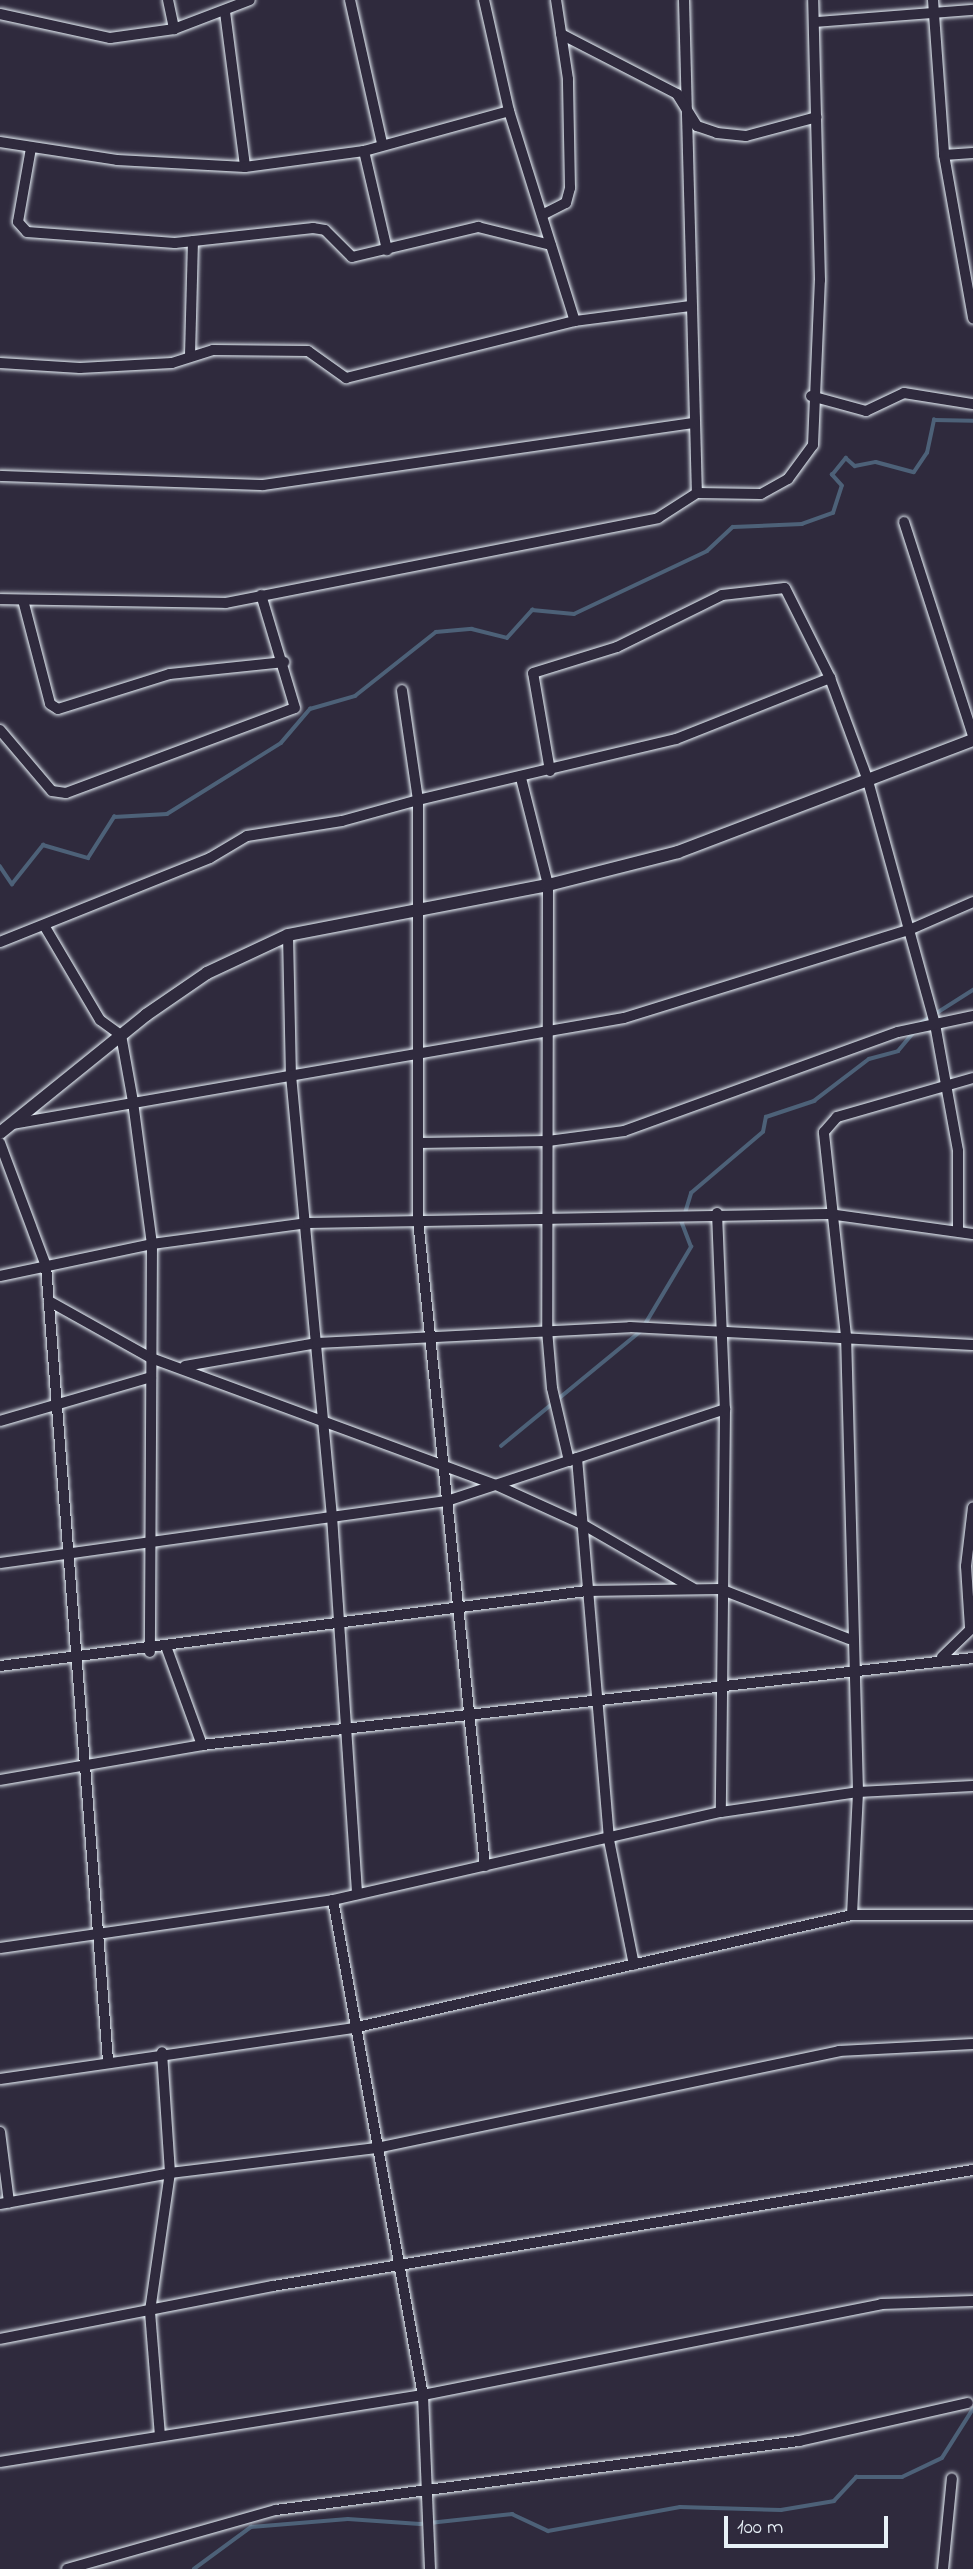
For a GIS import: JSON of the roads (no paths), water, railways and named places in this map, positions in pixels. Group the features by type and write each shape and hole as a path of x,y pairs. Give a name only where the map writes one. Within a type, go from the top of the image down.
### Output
{"street":[{"path":"168,0 174,29"},
{"path":"0,14 110,38 174,29 225,12 250,0"},
{"path":"350,0 382,143"},
{"path":"484,0 509,111 575,321"},
{"path":"542,215 566,203 570,188 561,34 556,0"},
{"path":"684,0 691,75 684,105 692,423 697,493"},
{"path":"0,599 167,606 261,596 658,518 697,493 761,494 788,478 813,445 811,396 820,281 816,22 813,0"},
{"path":"816,22 879,20 934,4 973,10"},
{"path":"934,4 944,155 973,318"},
{"path":"225,12 245,167"},
{"path":"561,34 677,94 697,126 746,136 817,117"},
{"path":"0,142 31,148 245,167 364,152 382,143 509,111"},
{"path":"31,148 18,222 27,232 193,241 313,228 325,230 352,257 478,227 551,245"},
{"path":"364,152 387,250"},
{"path":"944,155 973,153"},
{"path":"190,355 193,241"},
{"path":"0,363 80,368 172,363 190,355 308,351 346,378 575,321 691,306"},
{"path":"811,396 866,411 904,393 973,404"},
{"path":"0,476 263,485 692,423"},
{"path":"0,1133 121,1035 207,973 288,935 548,885 729,836 973,738 904,522"},
{"path":"550,771 533,673 617,647 722,596 785,588 830,678 868,781 935,1024 959,1163 958,1231"},
{"path":"0,730 52,791 66,793 295,708 284,662 261,596"},
{"path":"23,600 50,704 58,709 170,674 284,662"},
{"path":"0,942 45,927 210,858 247,836 342,821 418,800 521,778 676,739 830,678"},
{"path":"402,690 418,800 418,1220 425,1334 447,1501 456,1608 485,1866"},
{"path":"521,778 548,885 547,1330 552,1388 573,1459 582,1524 594,1698 609,1840 634,1965"},
{"path":"12,1124 549,1028 624,1018 909,930 973,902"},
{"path":"45,927 100,1020 121,1035 133,1102 152,1244 150,1652"},
{"path":"288,935 291,1075 308,1223 332,1516 336,1624 357,1894"},
{"path":"418,1143 548,1141 652,1124 935,1024 973,1016"},
{"path":"852,1915 858,1792 854,1668 849,1639 846,1336 829,1214 828,1123 973,1078"},
{"path":"0,1143 46,1266 77,1659 89,1764 102,1933 108,2061"},
{"path":"717,1213 725,1409 718,1682 721,1812"},
{"path":"0,1276 152,1244 308,1223 717,1213 829,1214 973,1234"},
{"path":"49,1301 151,1358 185,1366 443,1469 496,1485 582,1524 695,1589"},
{"path":"185,1366 317,1343 425,1334 630,1327 722,1336 846,1336 973,1345"},
{"path":"0,1421 150,1377"},
{"path":"0,1563 149,1540 447,1501 725,1409"},
{"path":"942,1657 972,1628 965,1566 973,1507"},
{"path":"0,1666 150,1652 586,1591 720,1589 849,1639"},
{"path":"167,1649 202,1745"},
{"path":"0,1780 202,1745 344,1730 718,1682 942,1657 973,1658"},
{"path":"0,1948 333,1900 609,1840 721,1812 858,1792 973,1786"},
{"path":"333,1900 353,2028 402,2268 422,2395 430,2489 430,2569"},
{"path":"0,2079 162,2052 353,2028 852,1915 973,1915"},
{"path":"0,2132 5,2203 170,2173 376,2148 839,2052 973,2044"},
{"path":"160,2437 150,2311 170,2173 162,2052"},
{"path":"0,2339 402,2268 695,2212 973,2170"},
{"path":"0,2462 422,2395 881,2304 973,2301"},
{"path":"67,2569 208,2533 247,2515 799,2441 968,2403"},
{"path":"943,2569 952,2478"}],"waterway":[{"path":"0,866 12,884 43,845 88,858 114,817 167,814 281,743 310,709 355,696 436,632 472,629 507,638 532,610 574,614 707,551 733,527 802,524 833,513 842,486 832,475 846,458 855,466 876,462 914,472 927,453 934,420 973,421"},
{"path":"921,1023 973,990"},
{"path":"501,1446 641,1331 691,1247 682,1223 691,1193 763,1132 766,1117 814,1101 869,1059 898,1051 914,1032"},
{"path":"194,2569 251,2527 348,2519 420,2524 512,2514 548,2531 680,2507 781,2510 834,2501 856,2477 902,2477 942,2458 973,2409"}]}
